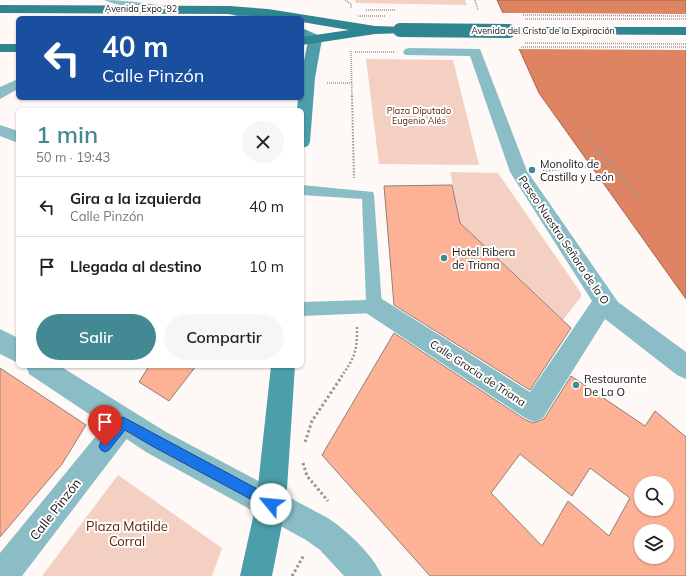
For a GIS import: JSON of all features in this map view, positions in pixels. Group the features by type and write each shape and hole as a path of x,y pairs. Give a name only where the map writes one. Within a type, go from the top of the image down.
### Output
{"main road":[{"path":"289,4 326,15 353,27"},
{"name":"Avenida Expo´92","path":"0,9 229,10 286,16"},
{"path":"229,10 252,16"},
{"name":"Avenida Expo´92","path":"304,19 375,30"},
{"path":"304,97 309,40 375,30"},
{"name":"Avenida del Cristo de la Expiración","path":"375,30 686,31"},
{"path":"0,48 16,48"},
{"path":"256,576 271,504 283,368"}],"street":[{"name":"Paseo Nuestra Señora de la O","path":"410,52 475,52 518,172 604,301 610,309 686,367"},
{"path":"0,94 16,84"},
{"path":"0,130 16,136"},
{"name":"Calle Gracia de Triana","path":"365,306 534,409 604,301"},
{"path":"0,340 16,351"},
{"path":"41,368 123,423 271,504 331,540 366,576"},
{"name":"Calle Pinzón","path":"2,576 123,423"}],"lane":[{"path":"108,0 121,3 178,9"},
{"path":"304,190 368,195 365,306 304,309"}],"path":[{"path":"471,10 479,10 475,0"},
{"path":"519,19 686,20"},
{"path":"520,43 686,44"},
{"path":"351,45 354,185"},
{"path":"515,46 686,47"},
{"path":"351,52 410,52"},
{"path":"324,83 352,83"},
{"path":"583,132 642,200"},
{"path":"564,170 610,164"},
{"path":"304,448 312,421 354,358 365,306"},
{"path":"302,460 307,476 328,502 326,506"},
{"path":"292,576 307,549"}],"green space":[{"path":"355,0 465,0 467,5 356,3"},
{"name":"Plaza Diputado Eugenio Alés","path":"366,59 453,60 479,165 379,164"},
{"path":"450,172 498,173 581,293 581,297 563,320 460,223"},
{"name":"Plaza Matilde Corral","path":"118,475 222,548 212,576 42,576"}],"shaded area":[{"path":"497,0 686,0 686,299 539,93"}],"pier":[{"path":"501,13 686,14 686,50 517,49"}],"building":[{"name":"Hotel Ribera de Triana","path":"452,185 460,223 571,328 530,390 394,305 384,186"},
{"path":"394,333 524,419 533,423 544,419 571,376 645,426 655,411 686,437 686,576 430,576 322,455","holes":["520,454 572,496 590,468 630,498 609,536 568,501 542,546 491,493"]},
{"path":"0,368 86,425 62,464 0,537"},
{"path":"148,368 194,368 169,401 139,382"}],"place":[{"name":"Monolito de Castilla y León","path":"532,170"},
{"name":"Hotel Ribera de Triana","path":"444,258"},
{"name":"Restaurante De La O","path":"576,385"}],"route":[{"path":"105,446 123,423 271,504"}]}
